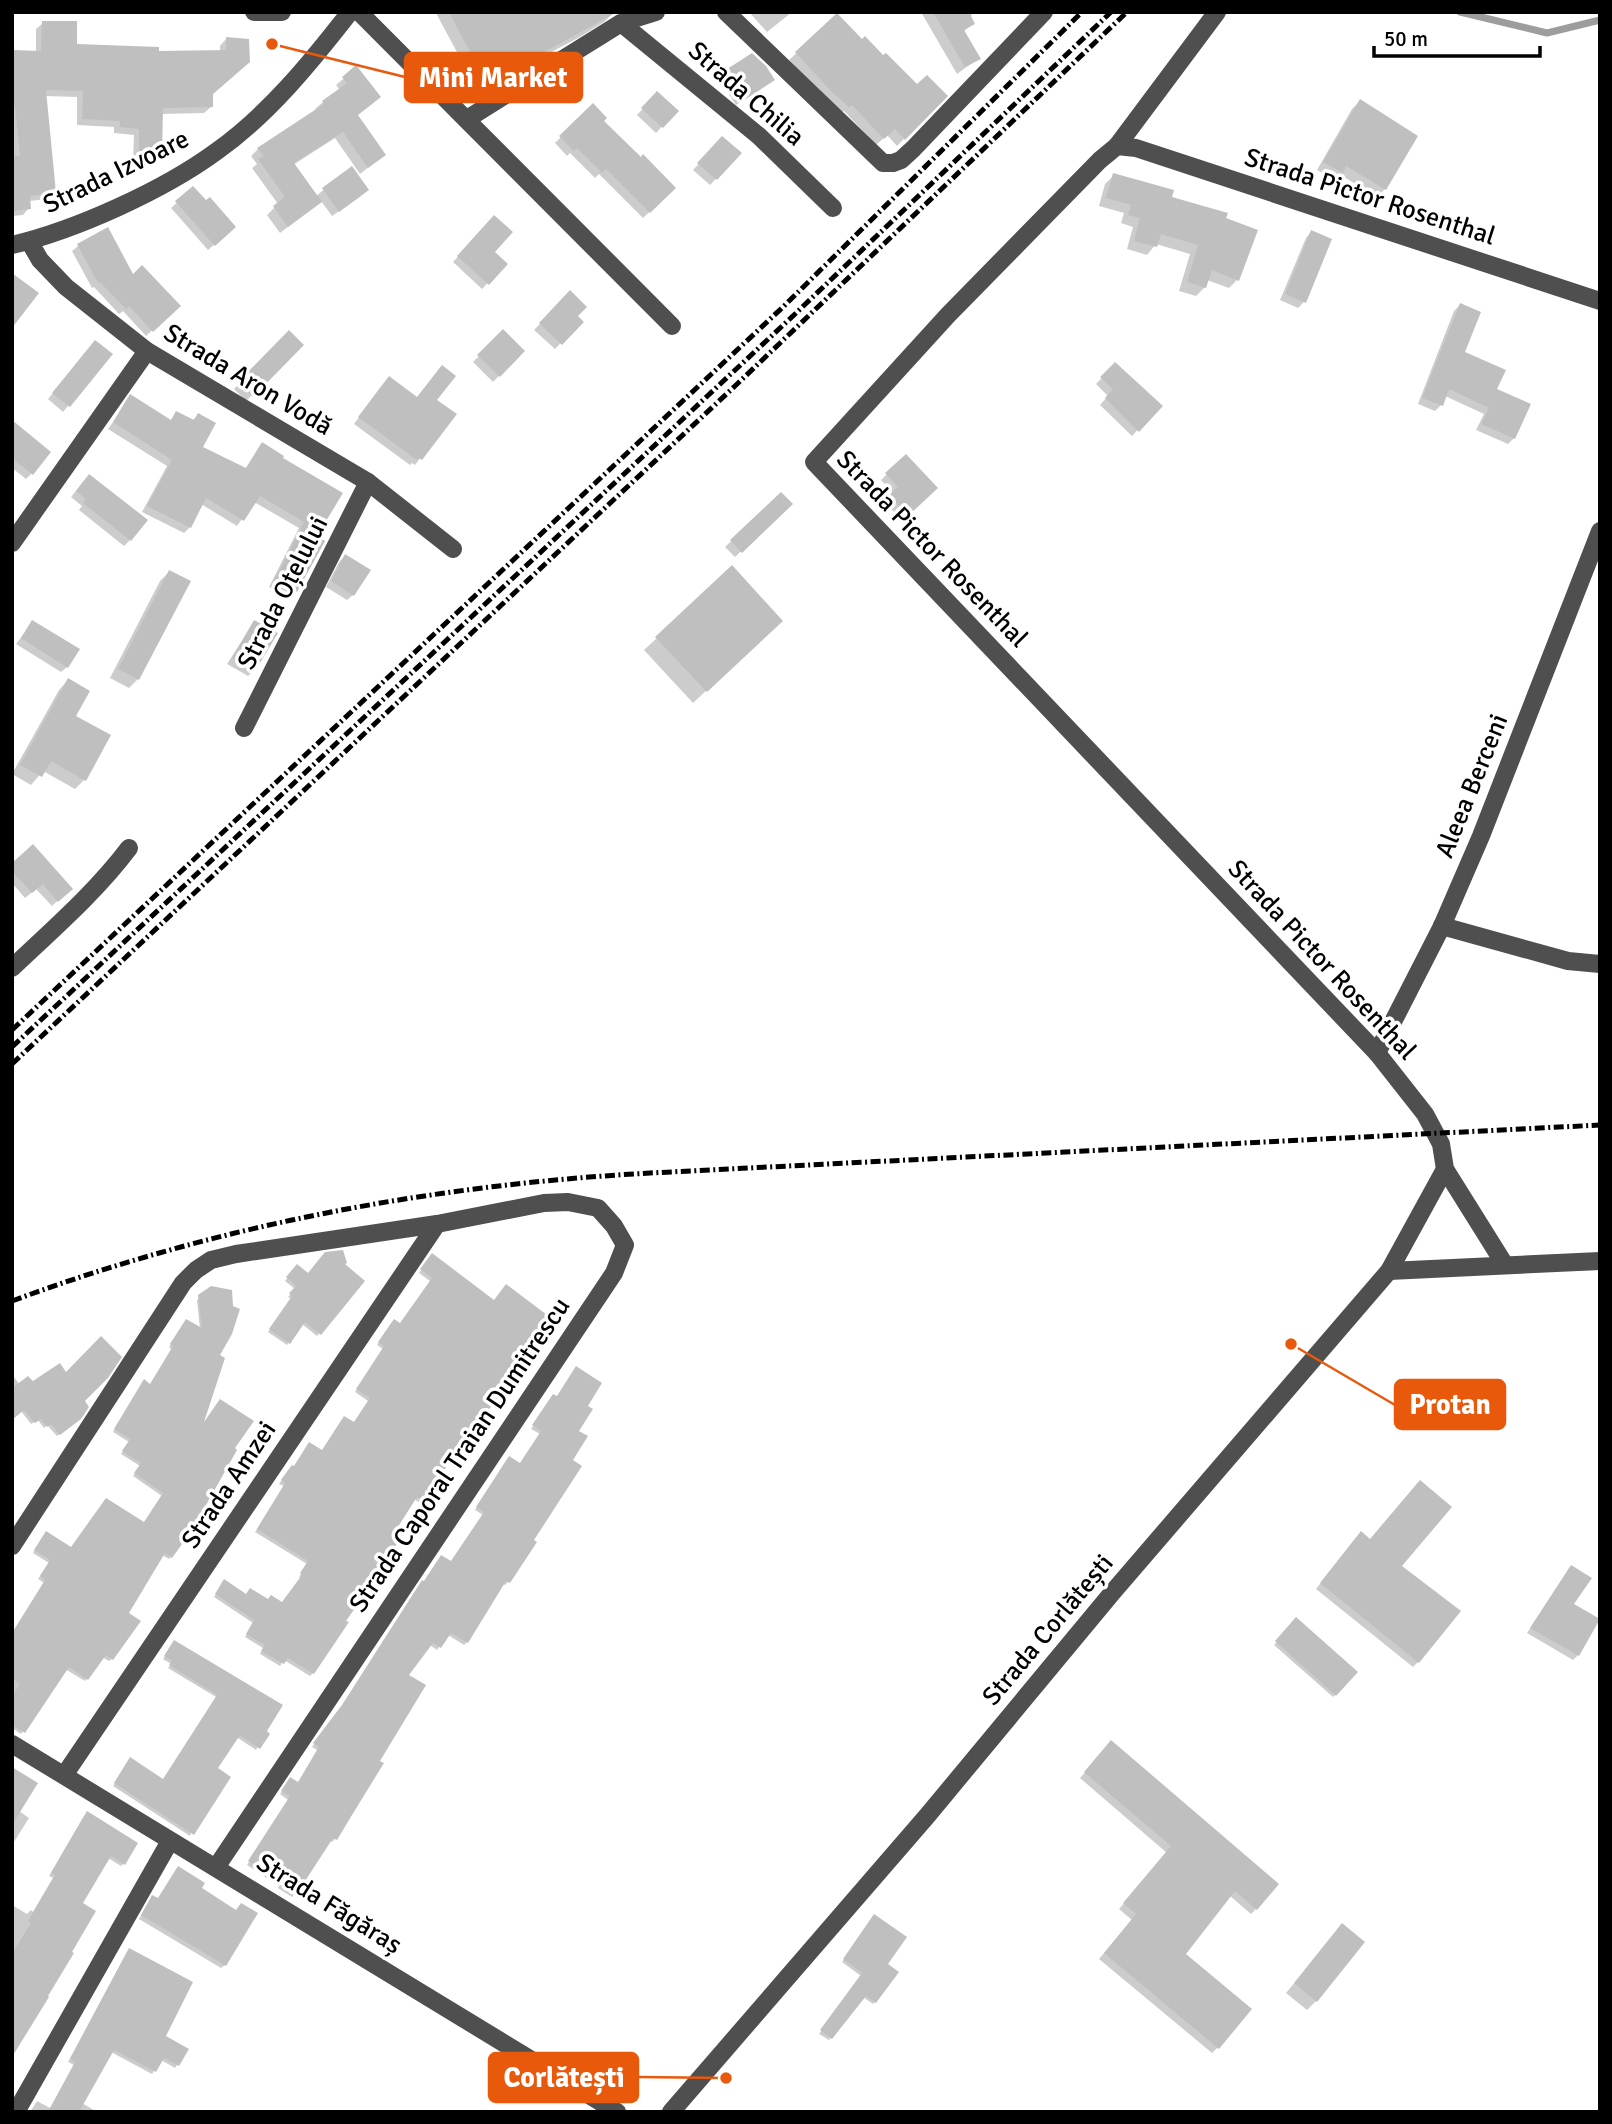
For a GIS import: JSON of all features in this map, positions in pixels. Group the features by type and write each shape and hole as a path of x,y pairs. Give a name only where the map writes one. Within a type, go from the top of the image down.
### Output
{"street":[{"path":"254,12 282,12"},
{"name":"Strada Izvoare","path":"21,243 101,214 173,178 217,151 252,122 309,64 350,12"},
{"path":"359,12 672,326"},
{"path":"467,119 621,23 656,12"},
{"path":"726,12 883,163 893,163 913,149 1044,12"},
{"path":"1117,146 1217,12"},
{"name":"Strada Chilia","path":"621,23 759,136 833,208"},
{"name":"Strada Pictor Rosenthal","path":"1505,1265 1445,1169 1436,1133 1426,1114 1377,1053 814,462 948,315 1100,160 1117,146 1136,148 1600,300"},
{"name":"Strada Aron Vodă","path":"21,243 66,287 147,351 368,482 453,549"},
{"path":"12,543 147,351"},
{"name":"Strada Oțelului","path":"244,728 368,482"},
{"name":"Aleea Berceni","path":"1377,1053 1442,926 1481,836 1600,531"},
{"path":"12,968 83,901 129,848"},
{"path":"1442,926 1568,961 1600,964"},
{"name":"Strada Corlătești","path":"671,2112 927,1816 1112,1593 1390,1271 1445,1169"},
{"name":"Strada Caporal Traian Dumitrescu","path":"217,1866 614,1273 625,1245 614,1226 598,1209 568,1202 544,1203 437,1224"},
{"path":"12,1546 184,1283 196,1270 211,1260 236,1254 437,1224"},
{"name":"Strada Amzei","path":"65,1774 437,1224"},
{"path":"1390,1271 1600,1261"},
{"name":"Strada Făgăraș","path":"12,1744 65,1774 170,1841 217,1866 617,2112"},
{"path":"16,2112 170,1841"}],"building":[{"path":"449,12 617,12 517,67 521,72 494,88 473,58"},
{"path":"933,12 969,12 975,24 964,30 981,59 965,67"},
{"path":"837,13 862,39 865,36 883,55 886,53 917,84 927,75 948,96 905,140 895,129 884,139 852,105 849,107 832,92 795,52"},
{"path":"42,21 77,21 77,44 159,47 159,51 226,50 226,37 249,39 250,62 213,94 213,107 163,108 162,157 139,157 139,129 120,127 120,121 82,119 83,91 46,90 56,193 30,196 31,209 12,211 12,156 20,156 15,107 12,107 12,50 41,51"},
{"path":"752,53 766,66 775,80 743,101 724,71"},
{"path":"356,65 381,97 358,115 386,155 368,168 343,132 294,163 322,202 288,227 273,206 285,197 258,159 264,156 257,148 324,104 322,101 347,83 342,77"},
{"path":"657,91 679,111 663,128 641,108"},
{"path":"1360,99 1418,136 1386,190 1346,166 1343,173 1323,162"},
{"path":"593,103 607,118 604,121 641,157 643,154 676,188 650,213 606,169 602,173 577,148 574,151 559,136"},
{"path":"722,136 742,153 717,180 697,163"},
{"path":"352,166 369,190 339,212 322,188"},
{"path":"1113,173 1174,190 1172,197 1228,213 1226,218 1258,230 1239,281 1212,270 1206,288 1187,282 1198,245 1161,234 1157,247 1134,241 1140,218 1128,215 1131,205 1106,198"},
{"path":"193,186 206,200 210,197 236,227 215,246 175,201"},
{"path":"494,215 513,232 495,252 508,264 489,285 457,256"},
{"path":"108,227 133,274 142,265 181,306 153,332 129,306 126,309 98,283 77,244"},
{"path":"1311,230 1332,239 1306,303 1285,294"},
{"path":"12,273 39,293 12,328"},
{"path":"570,290 587,307 578,316 584,322 562,345 539,323"},
{"path":"1460,303 1481,312 1465,352 1506,370 1497,389 1531,404 1515,439 1481,424 1489,408 1449,389 1443,406 1422,398"},
{"path":"503,329 525,351 500,377 477,355"},
{"path":"289,330 304,345 253,397 238,382"},
{"path":"95,340 113,354 70,407 52,393"},
{"path":"1115,362 1163,406 1139,432 1105,398 1113,389 1100,377"},
{"path":"442,365 456,376 437,400 457,414 422,460 417,460 358,417 389,376 417,397"},
{"path":"130,394 171,420 176,411 194,420 198,413 216,423 203,447 246,468 262,442 284,456 283,458 343,493 317,536 325,541 297,592 274,581 304,522 260,496 244,521 206,498 191,528 147,506 172,460 113,422"},
{"path":"12,420 51,452 33,475 12,458"},
{"path":"906,454 938,488 908,516 889,495 898,487 885,473"},
{"path":"89,474 148,520 131,541 83,503 86,499 76,491"},
{"path":"781,492 793,504 742,553 730,540"},
{"path":"345,554 371,570 354,596 331,581"},
{"path":"732,565 783,621 707,692 655,637"},
{"path":"169,570 191,581 139,680 118,669"},
{"path":"32,620 80,649 68,668 21,638"},
{"path":"254,620 278,633 255,671 232,658"},
{"path":"68,678 90,691 76,716 111,735 86,781 51,761 42,777 20,765"},
{"path":"33,844 73,889 58,902 43,884 32,893 12,871 12,863"},
{"path":"343,1250 347,1263 345,1264 365,1281 321,1335 305,1322 290,1344 269,1329 292,1296 289,1293 296,1286 286,1277 297,1264 308,1273 325,1252"},
{"path":"432,1253 494,1300 506,1284 555,1321 541,1338 545,1342 534,1356 528,1351 504,1387 506,1388 442,1473 447,1477 428,1504 417,1497 396,1530 403,1535 368,1585 370,1587 346,1621 349,1622 314,1674 288,1658 284,1664 261,1651 265,1645 246,1634 254,1620 215,1594 224,1579 246,1594 250,1588 268,1599 271,1595 282,1602 302,1575 300,1573 308,1561 257,1529 285,1483 281,1480 292,1465 294,1466 309,1442 322,1450 344,1416 354,1422 370,1398 356,1389 384,1346 378,1342 394,1319 400,1323 432,1278 420,1269"},
{"path":"211,1286 232,1290 233,1306 240,1309 232,1334 220,1355 225,1358 204,1422 220,1399 254,1421 235,1448 237,1450 192,1530 172,1558 165,1553 129,1613 141,1621 113,1660 106,1655 88,1680 69,1667 25,1733 12,1725 12,1696 20,1684 12,1678 12,1633 45,1580 40,1576 50,1560 34,1550 46,1531 71,1547 106,1498 144,1522 163,1493 134,1473 141,1463 122,1451 130,1439 114,1429 144,1379 150,1384 186,1319 202,1328 198,1295"},
{"path":"101,1336 122,1357 108,1378 85,1401 89,1407 81,1419 60,1435 51,1424 47,1427 41,1419 35,1423 24,1410 12,1420 12,1388 28,1376 33,1381 60,1363 66,1372"},
{"path":"576,1366 602,1383 588,1406 593,1409 579,1431 588,1436 573,1460 582,1466 534,1540 537,1542 510,1583 506,1581 468,1643 451,1633 441,1648 433,1643 409,1675 426,1685 380,1761 384,1763 337,1840 333,1838 296,1895 248,1861 290,1796 281,1791 290,1777 298,1782 319,1747 313,1743 342,1705 422,1580 424,1581 441,1555 451,1561 484,1512 476,1507 509,1456 520,1463 541,1431 532,1425 553,1394 557,1396"},
{"path":"1420,1480 1452,1507 1402,1566 1461,1611 1419,1663 1320,1583 1361,1531 1370,1539"},
{"path":"1571,1565 1592,1578 1574,1604 1600,1619 1579,1656 1530,1628"},
{"path":"1296,1617 1358,1672 1336,1696 1275,1641"},
{"path":"174,1640 283,1705 267,1731 270,1734 260,1749 241,1736 238,1738 218,1768 231,1777 194,1835 114,1783 130,1757 163,1779 217,1695 169,1665 172,1661 164,1656"},
{"path":"1111,1740 1279,1884 1257,1910 1235,1891 1186,1954 1252,2009 1219,2049 1104,1953 1136,1914 1123,1903 1171,1846 1084,1772"},
{"path":"12,1767 38,1783 12,1825"},
{"path":"87,1811 138,1843 125,1865 111,1856 83,1903 96,1911 49,1997 12,2057 12,1954 55,1875 51,1873"},
{"path":"178,1866 205,1883 202,1888 236,1910 241,1903 258,1913 226,1966 141,1915 152,1895 158,1898"},
{"path":"874,1914 907,1937 888,1964 899,1972 876,2003 866,1996 832,2039 820,2030 862,1973 843,1959"},
{"path":"1342,1923 1365,1942 1317,2002 1294,1983"},
{"path":"129,1948 193,1982 166,2036 189,2049 179,2066 164,2058 156,2072 114,2050 79,2112 48,2112 75,2062 70,2059"}],"waterway":[{"path":"1460,12 1547,33 1600,20"}],"railway":[{"path":"12,1030 784,306 1082,12"},
{"path":"12,1047 795,314 1111,12"},
{"path":"12,1064 735,386 1127,12"},
{"path":"12,1301 89,1274 246,1230 326,1213 487,1187 650,1173 1600,1125"}],"place":[{"name":"Mini Market","path":"272,44"},
{"name":"Protan","path":"1291,1344"},
{"name":"Corlătești","path":"726,2078"}]}
